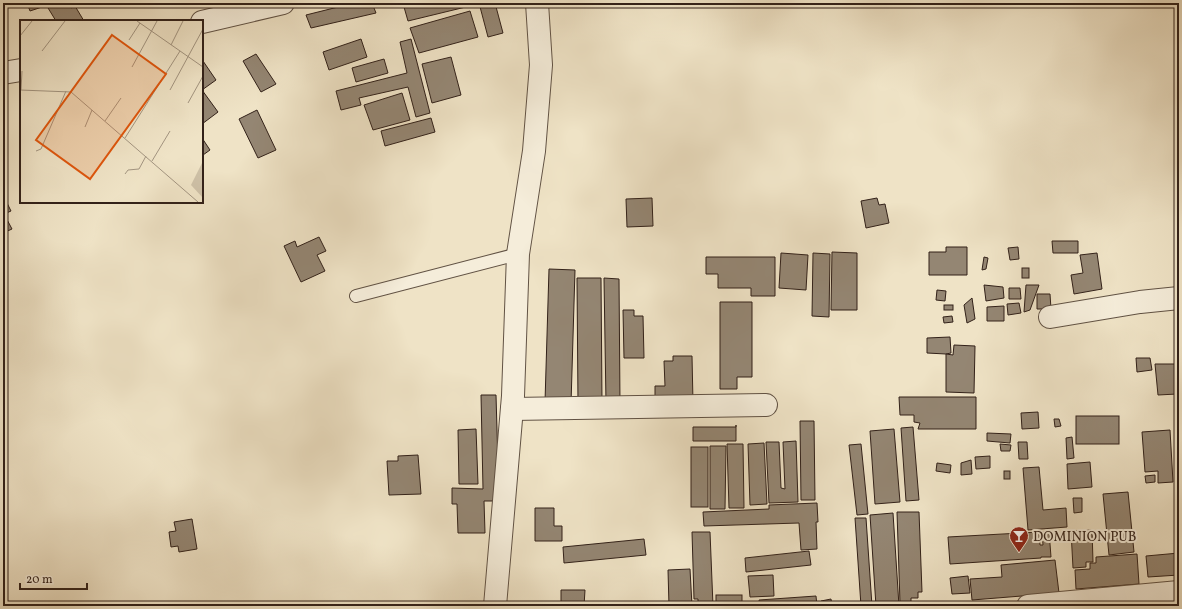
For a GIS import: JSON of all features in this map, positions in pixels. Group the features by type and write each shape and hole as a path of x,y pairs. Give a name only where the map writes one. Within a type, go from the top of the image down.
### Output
{"street":[{"path":"203,22 283,3"},
{"path":"495,606 512,409 518,254 534,150 541,65 537,3"},
{"path":"3,73 20,70"},
{"path":"1050,317 1140,302 1179,298"},
{"path":"512,409 766,405"},
{"path":"1028,606 1179,592"}],"lane":[{"path":"356,296 518,254"}],"building":[{"path":"27,3 41,3 42,7 30,11"},
{"path":"45,3 69,3 71,8 75,6 83,20 55,20"},
{"path":"354,3 372,3 376,13 311,28 306,15"},
{"path":"423,3 473,3 474,5 408,21 404,7"},
{"path":"479,3 495,3 503,33 488,37"},
{"path":"470,11 478,37 419,53 410,28"},
{"path":"361,39 367,57 329,70 323,52"},
{"path":"411,39 430,113 416,117 408,87 359,98 361,105 341,110 336,91 407,73 400,42"},
{"path":"256,54 276,84 261,92 243,61"},
{"path":"451,57 461,95 432,103 422,64"},
{"path":"384,59 388,73 356,82 352,68"},
{"path":"203,61 216,80 203,90"},
{"path":"203,91 218,112 203,123"},
{"path":"402,93 410,120 373,130 364,105"},
{"path":"257,110 276,150 258,158 239,119"},
{"path":"431,118 435,132 385,146 381,131"},
{"path":"203,140 210,150 203,155"},
{"path":"4,197 11,211 4,214 12,229 3,233"},
{"path":"652,198 653,226 627,227 626,199"},
{"path":"877,198 879,205 885,204 889,223 866,228 861,201"},
{"path":"319,237 326,251 317,255 325,271 301,282 284,246 295,241 297,247"},
{"path":"1052,241 1078,241 1078,253 1053,253"},
{"path":"946,247 967,247 967,275 929,275 929,252 946,252"},
{"path":"1018,247 1019,259 1010,260 1008,248"},
{"path":"832,252 857,253 857,310 831,310"},
{"path":"781,253 808,255 806,290 779,288"},
{"path":"813,253 830,254 829,317 812,316"},
{"path":"1097,253 1102,289 1074,294 1071,275 1083,273 1080,255"},
{"path":"706,257 775,257 775,296 751,296 751,288 718,288 718,274 706,274"},
{"path":"984,257 988,258 986,269 982,270"},
{"path":"1022,268 1029,268 1029,278 1022,278"},
{"path":"549,269 575,270 571,404 545,402"},
{"path":"577,278 601,278 602,403 578,404"},
{"path":"604,278 619,279 620,403 606,403"},
{"path":"984,285 1003,287 1004,298 986,301"},
{"path":"1026,285 1039,285 1030,310 1024,312"},
{"path":"1009,288 1020,288 1021,299 1009,299"},
{"path":"937,290 946,291 945,301 936,300"},
{"path":"1037,294 1050,294 1051,309 1037,309"},
{"path":"972,298 975,319 967,323 964,305"},
{"path":"720,302 752,302 752,377 737,377 737,389 720,389"},
{"path":"1019,303 1021,313 1008,315 1007,304"},
{"path":"944,305 953,305 953,310 944,310"},
{"path":"1004,306 1004,321 987,321 987,307"},
{"path":"623,310 634,310 634,316 643,316 644,358 624,358"},
{"path":"952,316 953,322 944,323 943,317"},
{"path":"950,337 951,353 927,353 927,338"},
{"path":"954,345 975,346 974,393 946,392 946,354 953,355"},
{"path":"673,356 692,356 693,403 655,404 655,386 665,386 664,361 673,361"},
{"path":"1136,358 1150,358 1152,370 1137,372"},
{"path":"1155,364 1179,364 1179,399 1177,399 1177,394 1158,395"},
{"path":"481,395 496,395 499,501 484,501 485,533 458,533 457,504 452,504 452,488 483,489"},
{"path":"899,397 976,397 976,429 918,429 920,423 914,422 914,415 900,415"},
{"path":"1038,412 1039,428 1022,429 1021,413"},
{"path":"1076,416 1119,416 1119,444 1076,444"},
{"path":"1054,419 1059,419 1061,426 1055,427"},
{"path":"800,421 814,421 815,500 801,500"},
{"path":"693,427 736,427 736,441 693,441"},
{"path":"913,427 919,500 906,501 901,428"},
{"path":"476,429 478,484 459,484 458,430"},
{"path":"894,429 900,502 875,504 870,431"},
{"path":"1170,430 1173,482 1158,483 1158,471 1145,472 1142,432"},
{"path":"987,433 1011,434 1010,443 987,441"},
{"path":"1072,437 1074,458 1067,459 1066,438"},
{"path":"796,441 798,502 769,503 766,442 779,442 781,488 785,489 783,442"},
{"path":"1018,442 1027,442 1028,459 1019,459"},
{"path":"764,443 767,504 750,505 748,444"},
{"path":"727,444 743,444 744,508 729,508"},
{"path":"861,444 868,514 857,515 849,445"},
{"path":"1000,444 1011,445 1010,451 1001,451"},
{"path":"710,446 726,446 725,509 710,509"},
{"path":"691,447 708,447 708,507 691,507"},
{"path":"418,455 421,494 389,495 387,461 398,461 398,456"},
{"path":"990,456 990,468 976,469 975,457"},
{"path":"971,460 972,474 961,475 961,463"},
{"path":"1090,462 1092,487 1068,489 1067,464"},
{"path":"937,463 951,465 950,473 936,471"},
{"path":"1039,467 1043,510 1066,508 1067,527 1028,530 1023,468"},
{"path":"1004,471 1010,471 1010,479 1004,479"},
{"path":"1155,475 1155,482 1146,483 1145,476"},
{"path":"1128,492 1134,552 1109,555 1103,494"},
{"path":"1073,498 1082,498 1082,512 1074,513"},
{"path":"817,503 817,549 801,550 799,523 704,526 703,512 769,509 769,505"},
{"path":"535,508 554,508 554,526 562,526 562,541 535,541"},
{"path":"897,512 919,512 922,592 918,592 918,598 911,598 911,603 900,603"},
{"path":"893,513 899,606 876,606 870,515"},
{"path":"855,518 866,518 872,606 861,606"},
{"path":"192,519 197,549 179,552 178,546 171,547 169,532 176,531 174,522"},
{"path":"1092,530 1093,562 1086,562 1086,567 1073,568 1071,531"},
{"path":"1049,531 1051,557 950,564 948,537 1039,532 1040,545 1043,545 1042,532"},
{"path":"692,532 710,532 713,606 698,606 698,599 694,599"},
{"path":"644,539 646,555 564,563 563,547"},
{"path":"809,551 811,565 746,572 745,558"},
{"path":"1179,553 1179,575 1148,577 1146,556"},
{"path":"1137,554 1139,584 1076,589 1075,570 1090,569 1090,563 1096,563 1096,557"},
{"path":"1055,560 1059,593 972,600 970,579 1002,577 1001,565"},
{"path":"690,569 692,606 669,606 668,570"},
{"path":"773,575 774,596 750,597 748,576"},
{"path":"968,576 970,593 952,594 950,578"},
{"path":"561,590 585,590 584,606 561,606"},
{"path":"716,595 742,595 742,606 716,606"},
{"path":"816,596 817,606 760,606 759,600"},
{"path":"831,599 832,606 822,606 821,601"},
{"path":"518,603 545,603 545,606 518,606"}],"place":[{"name":"DOMINION PUB","path":"1019,553"}]}
